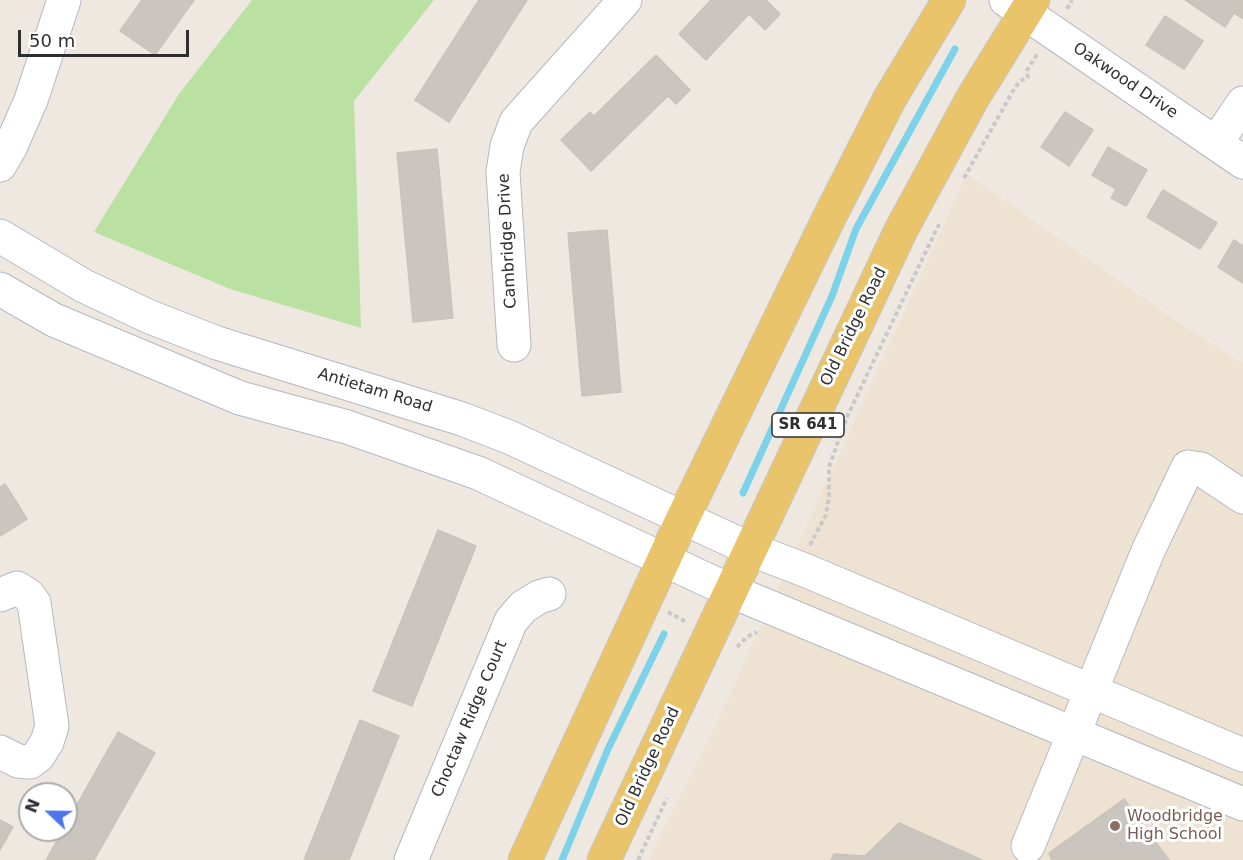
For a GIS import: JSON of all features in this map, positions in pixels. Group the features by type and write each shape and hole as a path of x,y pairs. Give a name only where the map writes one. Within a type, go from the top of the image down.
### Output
{"main road":[{"path":"525,860 683,518 828,220 885,108 949,0"},
{"name":"Old Bridge Road","path":"604,860 901,230 1021,4"}],"street":[{"path":"0,165 31,100 64,0"},
{"name":"Cambridge Drive","path":"513,345 503,172 507,146 516,122 625,0"},
{"name":"Oakwood Drive","path":"1021,4 1243,162"},
{"path":"1216,143 1243,104"},
{"name":"Antietam Road","path":"0,236 84,286 150,317 217,343 462,419 509,437 750,549 1243,755"},
{"path":"0,289 54,320 240,398 347,427 478,473 731,591 1243,804"},
{"path":"1028,846 1148,551 1188,467 1202,469 1243,497"},
{"path":"0,595 16,588 28,595 34,603 52,726 47,742 38,756 30,762 18,761 0,752"},
{"name":"Choctaw Ridge Court","path":"411,860 511,621 523,607 538,597 549,594"},
{"path":"1193,783 1210,741"}],"path":[{"path":"963,178 1013,90 1019,82 1028,77 1026,72"},
{"path":"806,552 826,515 829,496 829,467 846,419 940,221"},
{"path":"663,610 685,621"},
{"path":"734,651 747,637 763,630"},
{"path":"638,860 668,796"}],"shaded area":[{"name":"Woodbridge High School","path":"967,174 1176,321 1243,364 1243,860 649,860 725,705"}],"green space":[{"path":"252,0 434,0 354,101 361,328 230,289 94,232 179,94"}],"building":[{"path":"142,0 194,0 155,55 120,31"},
{"path":"479,0 527,0 449,122 415,100"},
{"path":"711,0 766,0 780,14 765,30 749,14 706,60 679,34"},
{"path":"1185,0 1243,0 1243,19 1234,13 1225,27"},
{"path":"1165,16 1203,41 1184,69 1146,45"},
{"path":"656,55 690,90 676,104 668,96 591,171 561,140 590,112 594,116"},
{"path":"1065,112 1093,130 1069,166 1041,147"},
{"path":"1108,147 1147,170 1126,206 1111,198 1116,189 1092,175"},
{"path":"437,149 453,318 413,322 397,153"},
{"path":"1163,190 1217,223 1200,249 1147,217"},
{"path":"607,230 621,392 582,396 568,233"},
{"path":"1234,240 1243,246 1243,283 1218,267"},
{"path":"5,484 27,519 0,536 0,487"},
{"path":"438,530 476,546 412,706 373,691"},
{"path":"360,720 399,736 349,860 304,860"},
{"path":"118,732 155,753 94,860 46,860 56,842 78,842 78,803"},
{"name":"Woodbridge High School","path":"1124,799 1169,860 1052,860 1049,853"},
{"path":"0,820 13,827 0,850"},
{"path":"899,823 982,860 831,860 834,854 865,856"}],"waterway":[{"path":"743,493 832,296 856,229 955,49"},
{"path":"562,860 608,749 664,634"}],"place":[{"name":"Woodbridge High School","path":"1115,826"}]}
